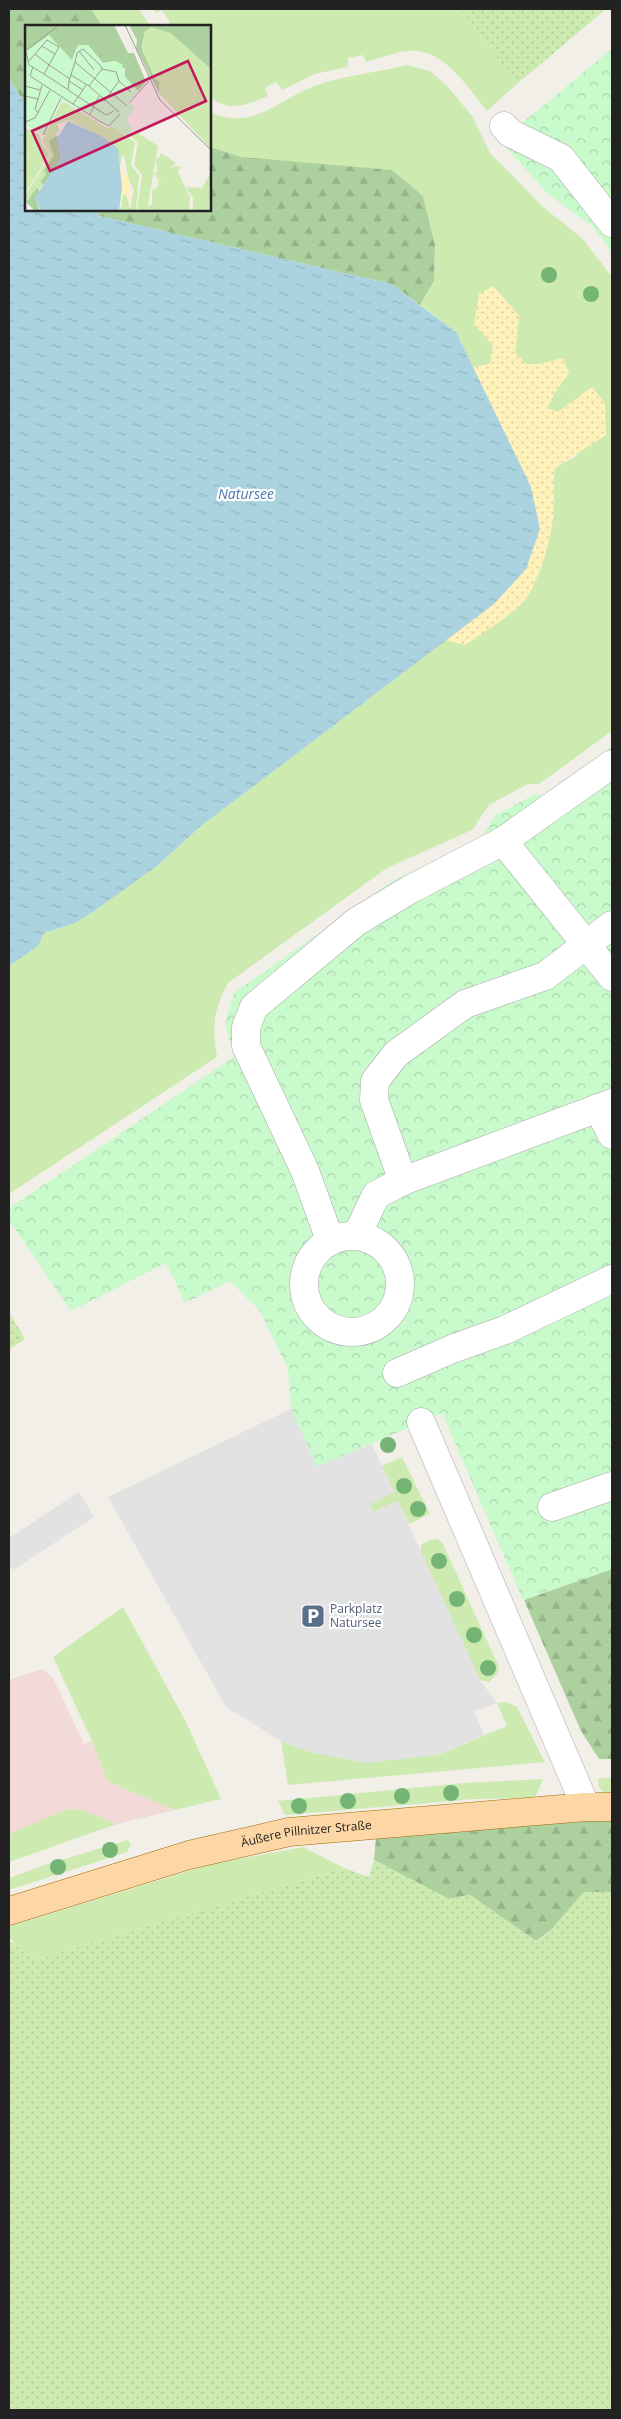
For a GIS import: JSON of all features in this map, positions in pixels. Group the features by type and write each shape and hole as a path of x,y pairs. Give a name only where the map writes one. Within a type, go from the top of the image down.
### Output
{"main road":[{"name":"Äußere Pillnitzer Straße","path":"9,1911 189,1855 289,1832 586,1807 612,1807"}],"lane":[{"path":"504,126 510,133 561,158 612,223"},
{"path":"330,1240 305,1171 246,1046 246,1027 254,1007 356,922 409,890 503,841 612,764"},
{"path":"503,841 612,977"},
{"path":"403,1181 374,1100 375,1081 396,1054 465,1004 545,976 612,925"},
{"path":"357,1235 376,1195 403,1181 605,1105 612,1135"},
{"path":"357,1235 373,1239 386,1248 395,1260 400,1275 401,1291 396,1306 386,1319 375,1327 362,1332 348,1332 335,1329 322,1322 306,1300 304,1286 310,1260 330,1240 343,1236 357,1235"},
{"path":"397,1373 452,1349 505,1330 612,1279"},
{"path":"421,1422 586,1807"},
{"path":"552,1507 612,1486"}],"shaded area":[{"name":"Parkplatz Natursee","path":"291,1409 317,1467 372,1444 394,1492 369,1505 373,1512 398,1501 480,1680 497,1703 474,1711 484,1735 438,1755 365,1763 310,1752 281,1741 226,1707 108,1497"},
{"path":"79,1492 94,1517 13,1570 9,1563 9,1538"},
{"path":"42,1669 53,1678 84,1744 92,1741 108,1782 175,1810 117,1824 82,1810 9,1834 9,1680"}],"green space":[{"path":"9,9 91,9 101,25 25,25 25,103 9,79"},
{"path":"91,9 139,9 149,25 101,25"},
{"path":"153,9 460,9 517,84 487,111 463,81 444,62 433,55 421,51 409,51 366,62 363,55 348,58 348,67 315,74 282,90 276,82 265,88 268,96 239,106 225,105 211,98 211,25 166,25 170,22 162,10 156,13"},
{"path":"460,9 606,9 517,84"},
{"path":"612,49 612,253 593,227 548,194 500,141"},
{"path":"407,65 430,71 448,87 472,116 490,153 543,207 582,238 612,277 612,731 539,784 528,784 489,805 472,830 387,868 228,983 219,1002 215,1019 214,1036 217,1057 9,1194 9,966 38,946 44,933 75,923 157,866 201,826 446,640 465,645 519,606 529,594 534,584 550,538 554,505 555,468 577,456 558,412 547,408 554,394 569,373 563,359 539,364 526,364 515,353 519,316 493,286 493,346 490,364 473,367 456,332 420,305 434,281 435,245 423,196 241,157 211,147 211,112 226,117 254,116 305,90 341,78"},
{"path":"211,147 241,157 392,170 423,196 435,245 434,281 420,305 391,284 99,216 96,211 211,211"},
{"path":"612,746 612,1569 523,1600 442,1413 317,1467 291,1409 288,1369 260,1311 230,1281 185,1303 166,1263 71,1311 9,1220 9,1208 234,1057 225,1023 234,993 394,880 480,839 496,815 533,795 544,795"},
{"path":"9,1312 25,1339 9,1350"},
{"path":"402,1457 430,1514 409,1524 398,1501 373,1512 369,1504 394,1492 382,1466"},
{"path":"437,1539 442,1542 499,1667 497,1674 489,1682 480,1680 421,1553 421,1545 430,1540"},
{"path":"612,1569 612,1759 599,1759 581,1731 524,1600"},
{"path":"123,1607 186,1722 221,1799 175,1810 108,1782 92,1741 53,1657"},
{"path":"507,1702 517,1707 545,1762 288,1785 281,1741 310,1752 438,1755 507,1726 497,1703"},
{"path":"598,1778 612,1778 612,1797 605,1794 599,1787"},
{"path":"543,1779 535,1798 475,1799 285,1815 278,1801 464,1783"},
{"path":"68,1809 82,1810 117,1824 9,1862 9,1834"},
{"path":"585,1820 612,1821 612,1892 584,1892 552,1929 536,1941 470,1895 449,1899 374,1860 376,1838"},
{"path":"128,1840 131,1845 127,1852 9,1890 9,1878"},
{"path":"303,1847 344,1868 34,1960 18,1949 9,1936 10,1926 212,1864"},
{"path":"374,1860 449,1899 470,1895 536,1941 552,1929 584,1892 612,1892 612,2410 9,2410 9,1943 11,1942 34,1960 344,1868 369,1877"}],"sand":[{"path":"493,286 519,316 515,353 526,364 539,364 563,358 569,373 554,394 547,408 558,412 592,387 605,403 606,435 555,468 554,512 550,538 539,573 529,594 512,613 465,645 446,640 494,604 540,529 531,487 473,367 490,364 493,346 474,324 479,294"}],"water":[{"name":"Natursee","path":"9,79 25,103 25,211 96,211 99,216 391,284 456,332 531,487 540,529 526,569 494,604 201,826 157,866 75,923 44,933 38,946 9,966"}],"place":[{"name":"Parkplatz Natursee","path":"313,1616"}]}
